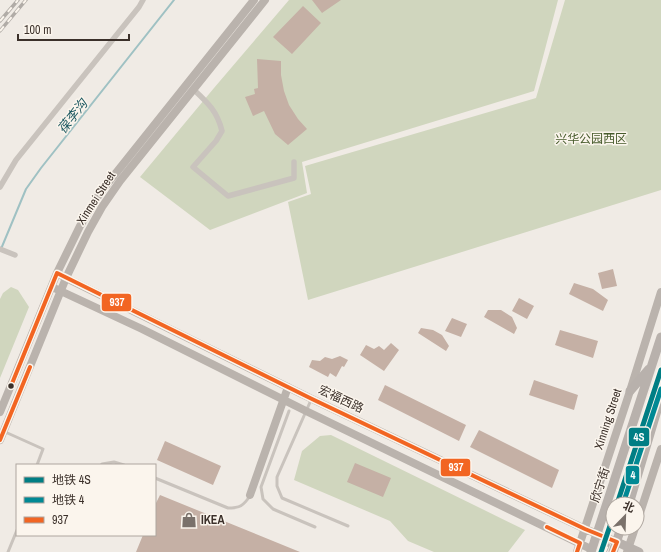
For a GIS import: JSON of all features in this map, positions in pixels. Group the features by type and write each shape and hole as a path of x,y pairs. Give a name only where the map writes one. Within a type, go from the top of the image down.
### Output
{"main road":[{"name":"欣宁街","path":"613,496 661,337"},
{"path":"630,391 653,364"},
{"path":"631,496 661,397"},
{"name":"欣宁街","path":"593,551 597,534 605,516"},
{"path":"614,552 619,536"},
{"path":"617,542 628,549 639,552"}],"street":[{"path":"0,187 16,160 139,7 143,0"},
{"name":"Xinmei Street","path":"0,412 57,273 80,226 100,193 254,0"},
{"name":"Xinmei Street","path":"0,440 2,431 60,290 102,206 124,176 265,0"},
{"path":"193,90 207,101 219,120 222,131 216,141 193,167 228,196 294,178 294,162"},
{"path":"0,249 14,255"},
{"name":"宏福西路","path":"57,273 312,399 585,529 617,542"},
{"path":"52,287 142,329 306,411 580,543 593,551"},
{"name":"Xinning Street","path":"577,552 661,292"},
{"path":"250,495 288,387"},
{"path":"645,498 661,449"},
{"path":"628,549 632,536"}],"lane":[{"path":"312,399 277,477 277,486 282,498 348,526"},
{"path":"288,411 261,487 263,499 273,509 315,527"},
{"path":"2,431 43,449 37,464"},
{"path":"102,464 114,462 121,464"},
{"path":"156,478 228,508 237,508 245,503 250,495"},
{"path":"8,552 16,532"}],"green space":[{"path":"289,0 558,0 534,91 302,162 307,193 210,230 140,177"},
{"name":"兴华公园西区","path":"565,0 661,0 661,190 308,300 288,202 311,194 305,166 536,98"},
{"path":"11,287 18,290 29,307 0,378 0,299 3,293"},
{"path":"331,435 525,530 508,552 434,552 408,541 390,521 294,480 302,451 320,436"}],"building":[{"path":"312,0 341,0 322,13"},
{"path":"303,6 321,23 292,54 273,37"},
{"path":"257,59 281,61 281,75 284,91 289,105 307,129 288,145 275,134 264,111 253,116 245,97 255,94 254,89 258,88"},
{"path":"613,269 617,286 602,289 598,273"},
{"path":"574,283 593,289 608,300 603,311 569,294"},
{"path":"519,298 534,306 527,319 512,311"},
{"path":"488,310 501,310 512,317 517,328 514,334 484,317"},
{"path":"452,318 467,324 461,337 445,331"},
{"path":"421,328 433,330 442,335 449,346 446,351 418,333"},
{"path":"560,330 598,341 593,358 555,345"},
{"path":"391,343 399,350 384,371 360,355 366,345 374,349 379,346 384,350"},
{"path":"340,356 348,360 344,367 342,366 336,377 330,373 328,377 309,367 312,360 320,361 325,357 332,359"},
{"path":"534,380 578,395 574,410 529,395"},
{"path":"385,385 466,425 459,441 378,400"},
{"path":"479,430 559,470 552,488 470,447"},
{"path":"165,441 221,466 213,485 157,460"},
{"path":"355,463 391,478 383,497 347,482"},
{"name":"IKEA","path":"160,495 300,552 136,552 143,536 156,536 156,503"}],"waterway":[{"name":"葆李沟","path":"1,249 26,189 174,0"}],"railway":[{"path":"0,21 18,0"},
{"path":"0,31 26,0"},
{"path":"605,552 608,545"}],"metro line":[{"name":"4S","path":"620,496 661,370"},
{"name":"4","path":"626,496 661,389"},
{"name":"4S","path":"601,552 606,536"}],"transit line":[{"name":"937","path":"11,386 57,273 312,399 585,529 617,542 613,552"},
{"name":"937","path":"0,440 30,367"},
{"name":"937","path":"547,527 580,543 577,552"}],"place":[{"name":"IKEA","path":"189,520"}]}
